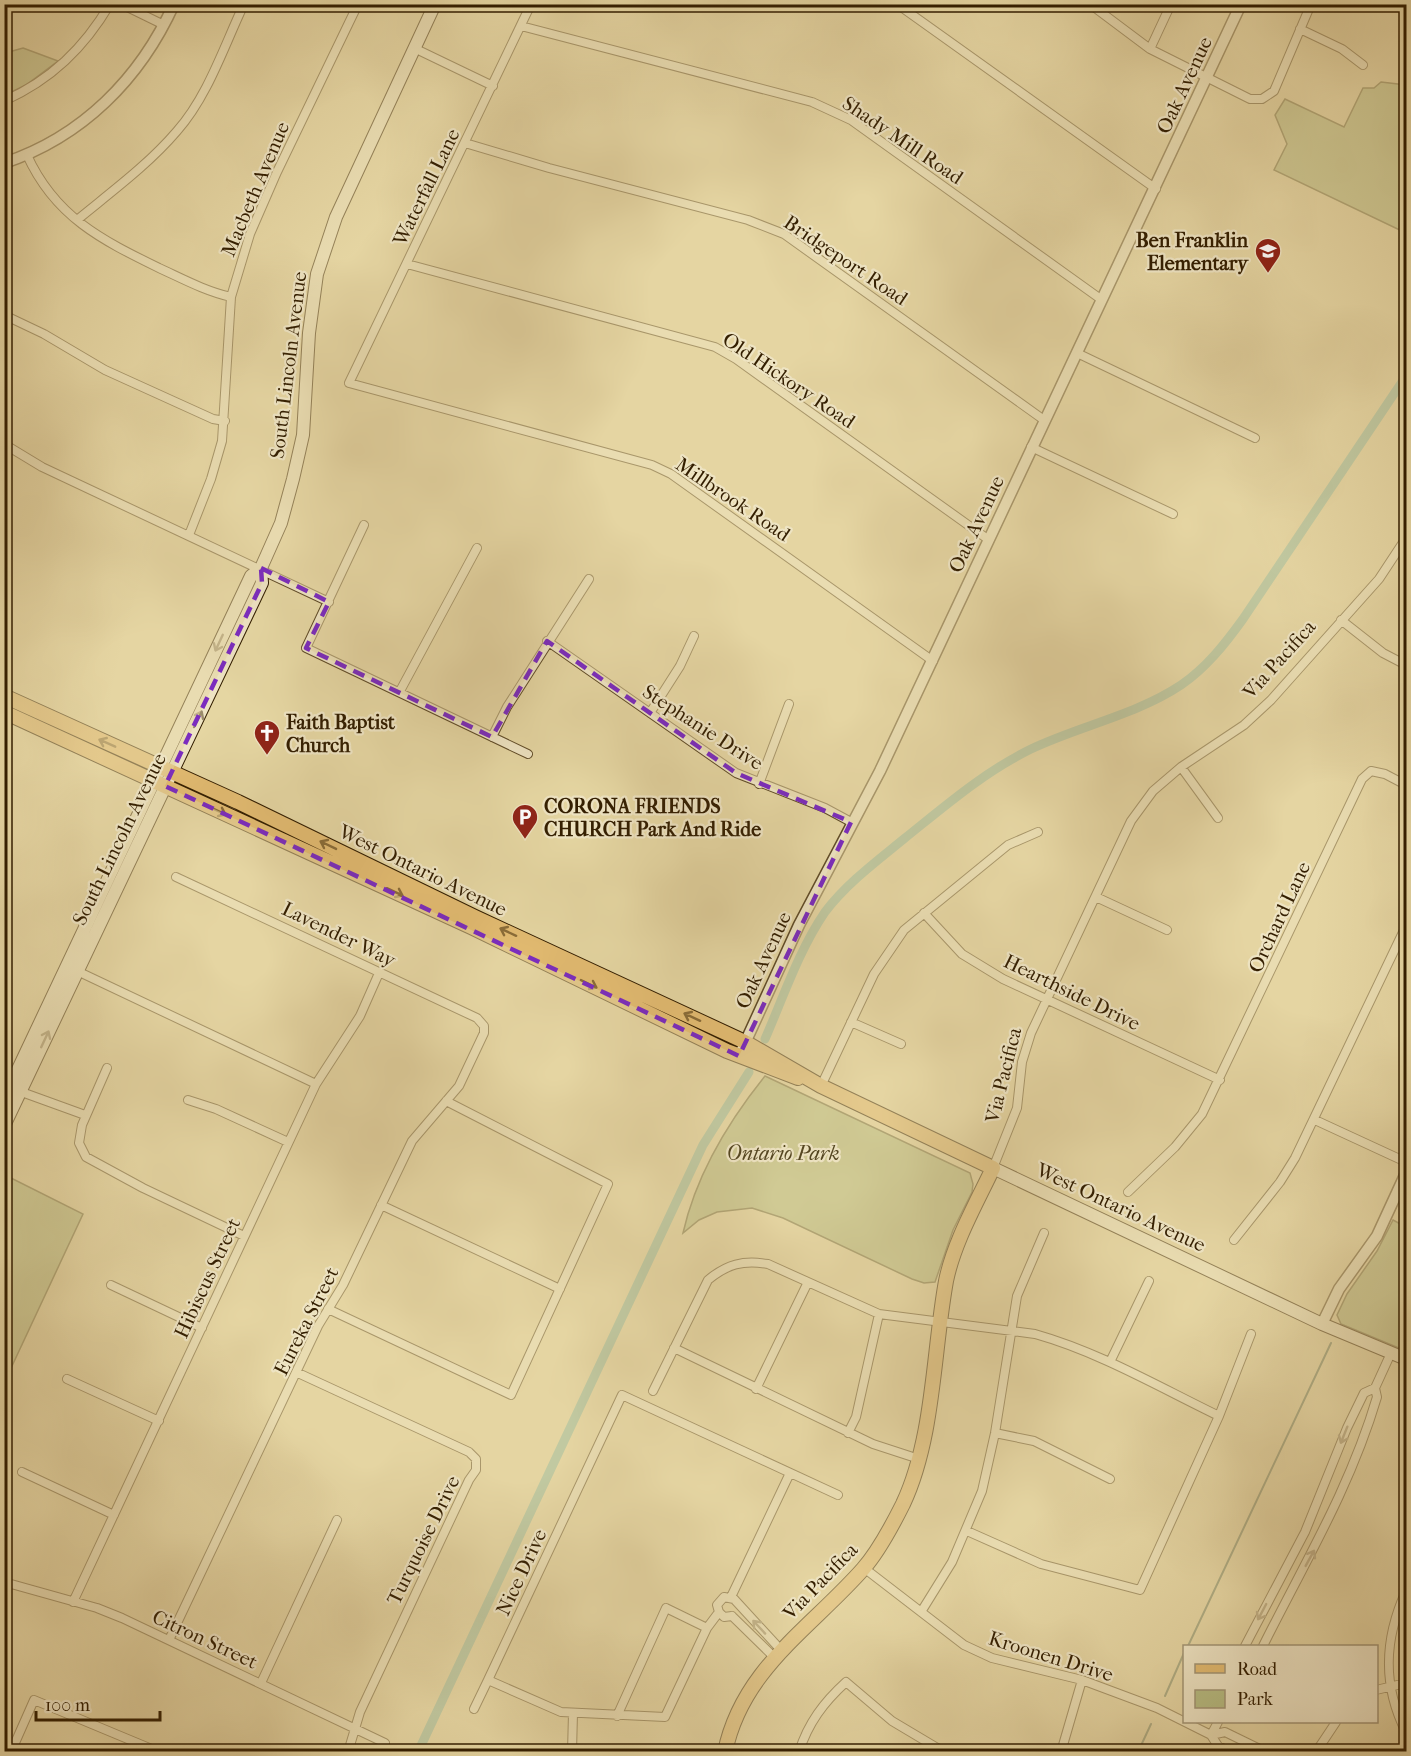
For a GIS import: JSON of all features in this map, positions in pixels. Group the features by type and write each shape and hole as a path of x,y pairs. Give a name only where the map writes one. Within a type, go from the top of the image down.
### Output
{"main road":[{"name":"South Lincoln Avenue","path":"4,1099 12,1088 72,968 160,784 251,576 261,568 281,523 303,435 309,333 317,274 336,216 416,49 435,4"},
{"name":"West Ontario Avenue","path":"4,696 745,1042 821,1086 1322,1324 1407,1359"},
{"name":"West Ontario Avenue","path":"4,712 460,922 739,1056 821,1086"},
{"name":"South Lincoln Avenue","path":"4,1125 12,1088"},
{"name":"Via Pacifica","path":"725,1752 742,1707 777,1653 864,1568 886,1535 903,1503 919,1459 947,1278 965,1227 993,1168"}],"street":[{"path":"4,101 42,81 69,59 110,4"},
{"path":"121,4 164,25"},
{"path":"4,163 27,155 79,127 103,106 132,74 164,25 174,4"},
{"path":"77,220 151,159 179,130 201,94 244,4"},
{"name":"Macbeth Avenue","path":"189,536 211,479 225,421 231,297 250,234 358,4"},
{"name":"Waterfall Lane","path":"349,383 531,4"},
{"path":"897,4 1155,189"},
{"path":"1090,4 1150,49 1250,99 1262,99 1274,91 1311,4"},
{"path":"1150,49 1171,4"},
{"name":"Oak Avenue","path":"739,1056 798,925 880,771 933,661 1031,447 1241,4"},
{"name":"Shady Mill Road","path":"521,26 812,102 851,120 1102,300"},
{"path":"1300,29 1342,50 1364,65"},
{"path":"416,49 493,86"},
{"name":"Bridgeport Road","path":"465,143 549,168 748,220 784,234 1044,420"},
{"path":"27,155 54,200 95,236 205,290 231,297"},
{"name":"Old Hickory Road","path":"407,264 715,347 989,540"},
{"path":"4,315 44,334 105,370 213,419 225,421"},
{"path":"1077,353 1255,438"},
{"name":"Millbrook Road","path":"349,383 652,465 671,474 933,661"},
{"path":"4,444 42,467 261,568 329,602"},
{"path":"1031,447 1173,514"},
{"path":"364,525 306,648 528,754"},
{"name":"Via Pacifica","path":"993,1168 1017,1108 1022,1062 1031,1033 1131,821 1153,791 1181,767 1244,724 1271,700 1380,579 1407,538"},
{"path":"400,691 477,548"},
{"path":"492,737 507,707 547,641 589,579"},
{"path":"1341,620 1383,653 1407,665"},
{"path":"650,713 680,666 694,636"},
{"name":"Stephanie Drive","path":"547,641 714,758 759,784 798,796 851,822"},
{"path":"759,784 789,704"},
{"path":"1181,767 1218,818"},
{"name":"Orchard Lane","path":"1128,1192 1175,1147 1202,1114 1362,779 1371,771 1386,774 1407,784"},
{"path":"821,1086 886,954 904,930 1008,845 1038,832"},
{"name":"Lavender Way","path":"176,877 477,1018 484,1026"},
{"path":"1096,897 1167,930"},
{"name":"Hearthside Drive","path":"924,913 950,943 968,958 1003,979 1220,1080"},
{"path":"1234,1240 1280,1182 1315,1120 1407,926"},
{"path":"72,968 316,1084"},
{"name":"Hibiscus Street","path":"73,1602 316,1084 360,1016 380,973"},
{"path":"851,1022 901,1044"},
{"name":"Eureka Street","path":"169,1640 328,1309 343,1285 412,1141 459,1086 484,1033 484,1026"},
{"path":"107,1068 85,1115 79,1143 86,1157 143,1188 244,1236"},
{"path":"12,1088 85,1115"},
{"path":"188,1100 216,1109 288,1142"},
{"path":"328,1309 511,1395 608,1184 446,1101"},
{"path":"1315,1120 1407,1162"},
{"path":"1322,1324 1339,1289 1377,1236 1407,1173"},
{"path":"381,1205 560,1289"},
{"path":"921,1612 967,1531 982,1491 995,1432 1017,1296 1044,1233"},
{"path":"653,1391 703,1288 722,1269 750,1261 768,1264 879,1314 1035,1334 1060,1341 1110,1362 1219,1416"},
{"path":"1110,1362 1149,1281"},
{"path":"756,1389 808,1282"},
{"path":"111,1285 202,1328"},
{"path":"848,1433 861,1398 879,1314"},
{"path":"967,1531 1041,1564 1140,1590 1219,1416 1251,1334"},
{"path":"674,1348 848,1433 919,1459"},
{"path":"1264,1645 1327,1526 1347,1481 1374,1407 1377,1396 1375,1388 1391,1353"},
{"name":"Turquoise Drive","path":"298,1373 469,1452 476,1459 476,1470 469,1480 355,1727 348,1752"},
{"path":"67,1379 159,1421"},
{"path":"1246,1645 1305,1532 1347,1428 1364,1393 1375,1388"},
{"name":"Nice Drive","path":"474,1709 622,1395 790,1473"},
{"path":"995,1432 1034,1441 1110,1479"},
{"path":"22,1472 114,1515"},
{"path":"731,1597 790,1473 838,1495"},
{"path":"261,1683 337,1520"},
{"name":"Kroonen Drive","path":"864,1568 964,1645 992,1658 1082,1680 1157,1708 1183,1721"},
{"name":"Citron Street","path":"4,1582 106,1611 385,1743"},
{"path":"1407,1591 1396,1614 1389,1644 1390,1686 1398,1717 1407,1732"},
{"path":"738,1604 737,1611 732,1616 724,1617 719,1612 718,1602 724,1597 731,1597 738,1604 777,1653"},
{"path":"617,1716 666,1608 707,1628"},
{"path":"488,1680 553,1710 617,1716 665,1717 707,1628 719,1612"},
{"path":"732,1616 777,1653"},
{"path":"1378,1690 1406,1685 1407,1642"},
{"path":"1061,1752 1082,1680"},
{"path":"799,1752 812,1721 827,1700 846,1682 892,1721 944,1752"},
{"path":"11,1752 34,1700 159,1752"},
{"path":"572,1752 573,1713"},
{"name":"Kroonen Drive","path":"1187,1723 1211,1735 1218,1746 1230,1752"},
{"path":"1211,1735 1217,1723"},
{"path":"1316,1752 1335,1723"},
{"name":"Kroonen Drive","path":"1211,1735 1225,1732 1266,1752"}],"highlighted area":[{"path":"261,568 329,602 306,648 492,737 547,641 736,773 851,822 739,1056 165,786 262,583"}],"green space":[{"path":"23,48 58,61 26,85 5,95 5,60 9,52"},
{"path":"1381,82 1406,85 1406,233 1274,170 1287,144 1275,115 1285,99 1344,127 1363,88 1374,88"},
{"name":"Ontario Park","path":"765,1076 970,1173 973,1184 972,1192 953,1230 935,1282 924,1283 912,1279 783,1218 752,1208 717,1212 699,1220 683,1233 696,1190 715,1150 738,1112"},
{"path":"5,1175 83,1214 5,1381"},
{"path":"1393,1220 1406,1227 1406,1351 1341,1324 1337,1315 1347,1294 1377,1251"}],"waterway":[{"path":"765,1039 799,958 825,912 873,864 950,802 997,768 1049,741 1164,695 1181,685 1207,663 1243,619 1406,376"},
{"path":"418,1752 703,1145 749,1072"},
{"path":"1188,1645 1331,1343"},
{"path":"1165,1696 1183,1655"},
{"path":"1138,1752 1151,1724"}],"place":[{"name":"Ben Franklin Elementary","path":"1268,274"},
{"name":"Faith Baptist Church","path":"267,756"},
{"name":"CORONA FRIENDS CHURCH Park And Ride","path":"525,840"}]}
